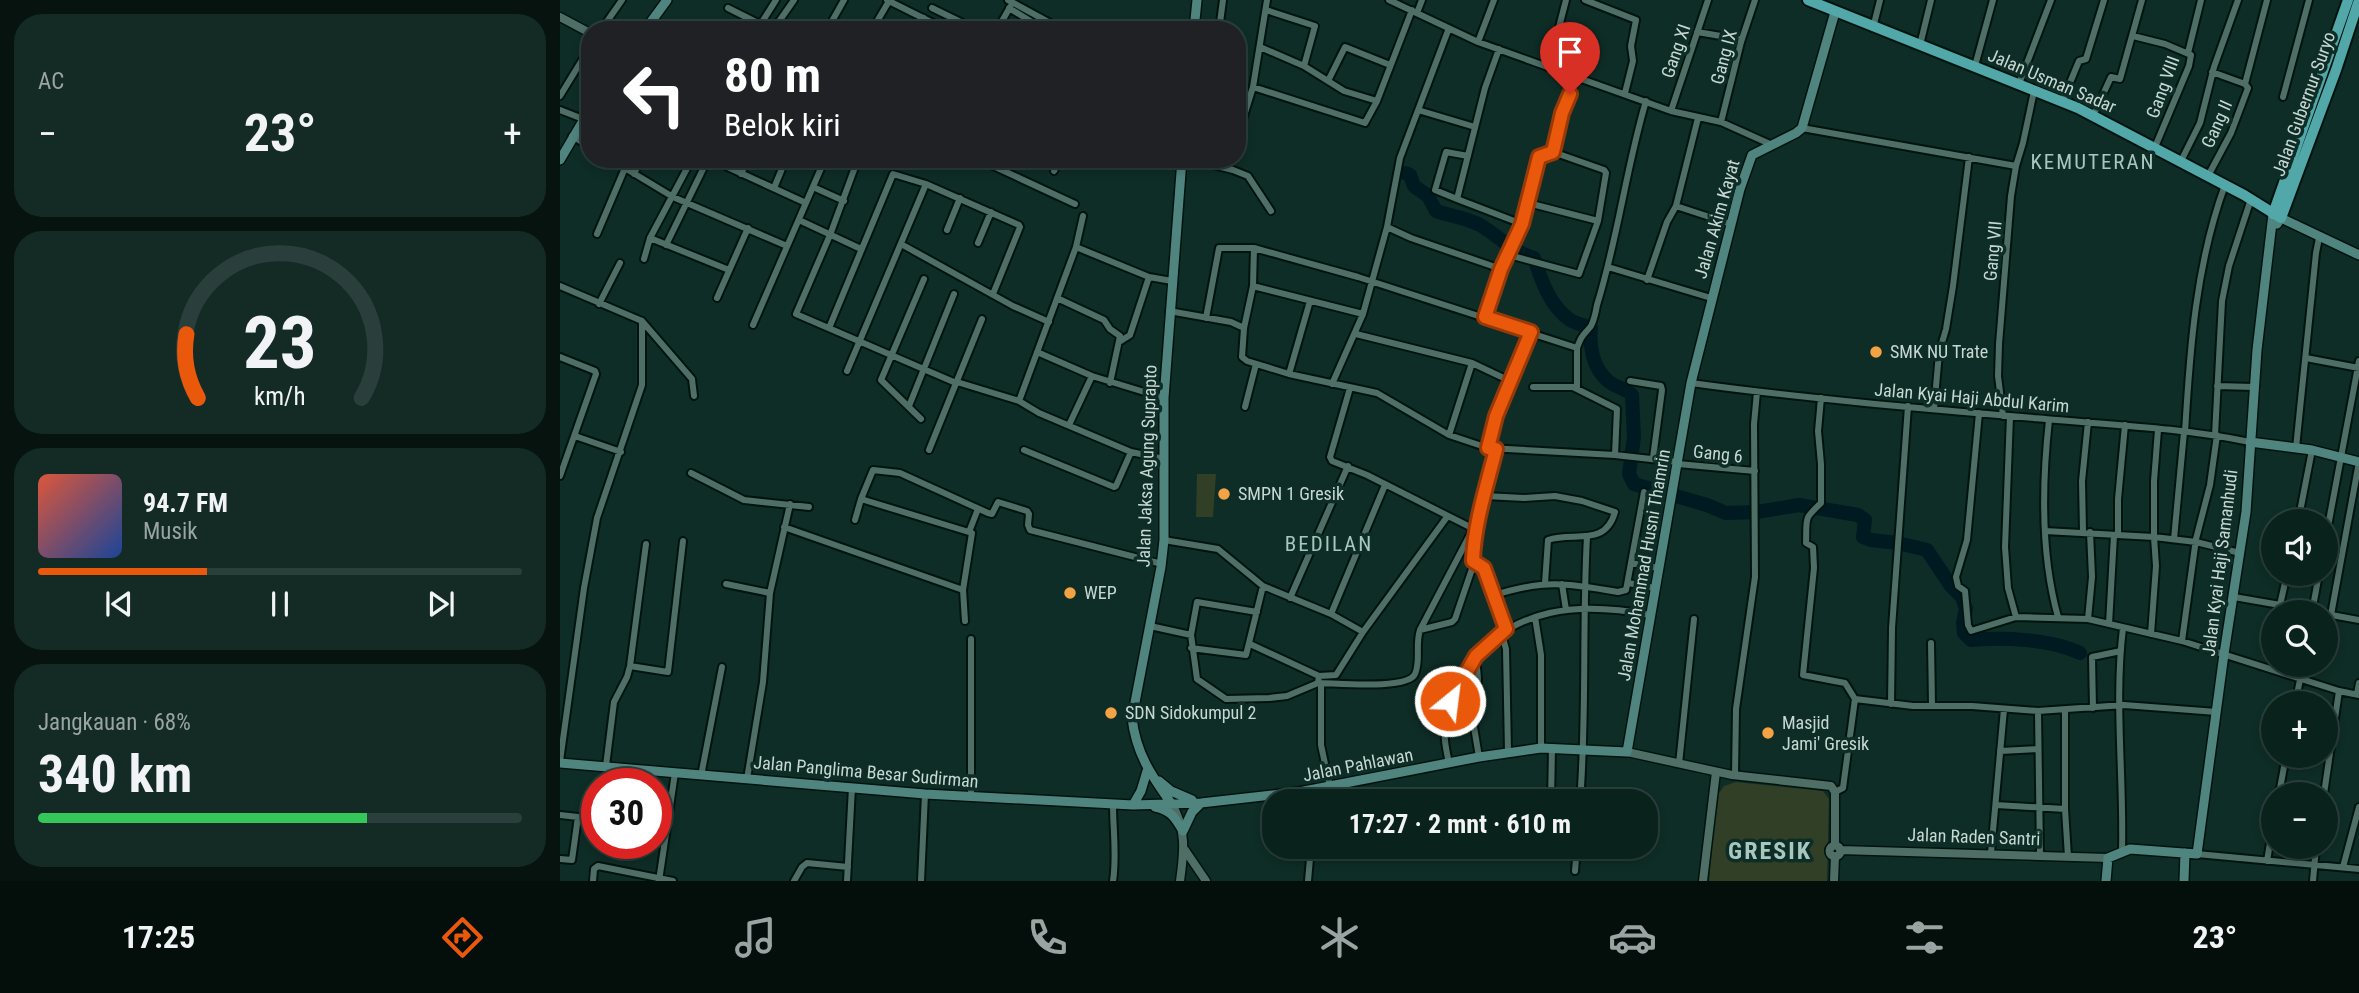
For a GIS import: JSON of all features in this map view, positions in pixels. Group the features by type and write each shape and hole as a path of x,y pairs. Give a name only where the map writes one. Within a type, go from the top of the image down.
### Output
{"highway":[{"name":"Jalan Usman Sadar","path":"1808,0 2093,116 2181,161 2277,216"},
{"name":"Jalan Gubernur Suryo","path":"2277,216 2348,0"},
{"name":"Jalan Gubernur Suryo","path":"2277,216 2336,70 2358,0"}],"main road":[{"path":"652,21 667,0"},
{"path":"1195,21 1197,0"},
{"path":"1802,128 1835,12"},
{"path":"560,160 581,122"},
{"name":"Jalan Akim Kayat","path":"1691,383 1711,298 1751,156 1770,144 1796,134 1802,128"},
{"name":"Jalan Jaksa Agung Suprapto","path":"1171,803 1147,771 1132,718 1162,564 1164,398 1181,168"},
{"path":"2277,216 2359,255"},
{"name":"Jalan Kyai Haji Samanhudi","path":"2197,854 2246,512 2254,387 2270,234 2277,216"},
{"name":"Jalan Mohammad Husni Thamrin","path":"1627,752 1691,383"},
{"path":"2250,442 2312,450 2359,462"},
{"name":"Jalan Pahlawan","path":"1317,789 1479,757 1541,748 1627,752"},
{"name":"Jalan Panglima Besar Sudirman","path":"560,762 925,794 1114,805 1171,803"},
{"path":"1147,771 1171,791 1200,803 1183,831 1174,815 1167,810 1133,805 1147,771"},
{"name":"Jalan Pahlawan","path":"1171,803 1200,803 1262,796"},
{"path":"2106,881 2108,858 2122,851 2130,849 2197,854"},
{"path":"2184,881 2185,853"}],"street":[{"path":"607,21 622,0"},
{"path":"763,21 776,0"},
{"path":"779,21 794,0"},
{"path":"832,21 844,0"},
{"path":"877,21 888,0 930,21"},
{"path":"1220,21 1223,0"},
{"path":"1246,104 1253,87 1267,0"},
{"path":"1389,0 1499,49 1671,111 1721,122 1770,144"},
{"path":"1253,87 1366,123 1414,12 1422,0"},
{"path":"1478,41 1494,0"},
{"path":"1549,66 1566,0"},
{"path":"1585,0 1636,18 1631,46 1633,61 1625,93"},
{"name":"Gang XI","path":"1671,111 1708,0"},
{"name":"Gang IX","path":"1721,122 1741,42 1755,0"},
{"path":"1873,28 1880,0"},
{"path":"1920,45 1931,0"},
{"path":"1975,66 1993,0"},
{"path":"2019,84 2051,0"},
{"path":"2062,102 2078,61 2086,59 2104,0"},
{"path":"2093,116 2111,77 2120,79 2142,0"},
{"path":"2188,53 2201,0"},
{"path":"2181,161 2200,123 2213,72 2238,0"},
{"name":"Gang II","path":"2208,176 2231,134 2248,88 2245,84 2267,0"},
{"path":"2283,97 2309,0"},
{"path":"1002,21 1011,3"},
{"path":"1011,3 1034,21"},
{"path":"1011,3 1046,21"},
{"path":"728,8 749,21"},
{"path":"932,8 958,21"},
{"path":"1266,10 1315,26 1304,66"},
{"path":"560,17 581,28"},
{"path":"1332,384 1363,314 1387,228 1400,158 1449,28"},
{"path":"1698,33 1739,39 1741,42"},
{"name":"Gang VIII","path":"2133,36 2165,44 2191,55 2189,66 2155,147"},
{"path":"1260,47 1304,66 1344,91 1377,101"},
{"path":"1328,81 1345,47 1390,65"},
{"path":"1457,199 1485,88 1499,49"},
{"path":"560,96 581,62"},
{"path":"2213,72 2245,84"},
{"path":"1553,152 1562,113 1577,76"},
{"name":"Gang VII","path":"2016,617 2008,588 2005,547 2006,416 1998,376 1998,344 2016,166 2034,91"},
{"path":"1577,388 1577,348 1582,333 1591,325 1608,267 1632,150 1646,101"},
{"path":"560,110 581,118"},
{"path":"1418,110 1475,127"},
{"path":"1647,280 1667,222 1676,206 1699,118"},
{"path":"1802,128 2016,166"},
{"path":"572,136 581,142"},
{"path":"1468,156 1446,152 1435,190 1522,224"},
{"path":"1485,317 1501,269 1522,224 1539,157 1553,152 1606,172 1598,221 1579,274 1509,255"},
{"path":"1934,409 1939,353 1953,286 1969,158"},
{"path":"597,234 625,168 673,197 787,246"},
{"path":"634,174 637,168"},
{"path":"644,259 650,238 688,168"},
{"path":"666,245 705,168"},
{"path":"728,168 806,203"},
{"path":"741,174 744,168"},
{"path":"774,188 782,168"},
{"path":"753,325 821,168"},
{"path":"855,168 844,201 796,314 956,382 1019,401 1131,452 1164,459"},
{"path":"997,168 1075,204"},
{"path":"1223,168 1251,178 1270,211"},
{"path":"829,328 893,174 926,184 1019,225 993,294"},
{"path":"847,372 926,184"},
{"path":"2174,539 2195,310 2217,209 2225,185"},
{"path":"813,187 844,201"},
{"path":"947,230 960,198"},
{"path":"2182,642 2196,542 2210,485 2216,435 2220,319 2224,289 2250,200"},
{"path":"1528,202 1598,221"},
{"path":"1676,206 1731,224"},
{"path":"978,243 992,212"},
{"path":"1019,401 1076,247 1083,216"},
{"path":"799,219 861,249"},
{"path":"717,298 748,228"},
{"path":"1387,228 1411,239 1501,269"},
{"path":"650,238 729,271"},
{"path":"2296,448 2319,238"},
{"path":"901,244 1048,321"},
{"path":"1076,247 1149,277 1172,281"},
{"path":"1206,318 1219,248 1254,248 1372,282 1577,348"},
{"path":"1245,407 1256,364 1242,357 1244,328 1253,286 1254,248"},
{"path":"599,304 620,263"},
{"path":"1608,267 1711,298"},
{"path":"1119,342 1130,335 1149,277"},
{"path":"921,419 881,382 881,377 924,279"},
{"path":"560,286 642,321 692,379 694,396"},
{"path":"1253,286 1363,314"},
{"path":"909,406 954,294"},
{"path":"1057,298 1104,320 1110,329 1120,335 1110,383"},
{"path":"1289,374 1310,302"},
{"path":"1169,311 1231,322 1244,328"},
{"path":"929,450 982,319"},
{"path":"560,762 584,588 597,518 642,385 642,321"},
{"path":"1250,644 1319,681 1378,685 1409,682 1414,678 1420,630 1475,530 1485,496 1496,416 1531,332"},
{"path":"1356,334 1472,363 1510,381"},
{"path":"1037,352 1110,383 1164,398"},
{"path":"560,357 596,372 560,476"},
{"path":"2306,358 2359,366 2331,509"},
{"path":"1449,435 1472,363"},
{"name":"Gang 6","path":"1256,364 1377,393 1449,435 1492,448 1615,454 1755,471"},
{"path":"1069,425 1092,376"},
{"path":"1630,381 1661,386 1653,458"},
{"name":"Jalan Kyai Haji Abdul Karim","path":"1691,383 1908,407 2125,425 2216,435 2250,442"},
{"path":"2217,386 2254,387"},
{"path":"1533,387 1577,388 1617,409 1615,454"},
{"path":"1350,388 1330,457 1332,461 1348,466 1475,530"},
{"path":"1735,775 1736,709 1755,577 1754,424 1757,392"},
{"path":"1821,398 1818,431 1821,504 1808,512 1807,517 1806,543 1813,547 1814,568 1802,673 1845,683 1855,699 1843,788 1835,792 1836,850 1833,881"},
{"path":"1891,704 1889,673 1908,407"},
{"path":"1979,413 1967,540 1956,577 1958,586 1965,591 1971,631 2016,617 2088,619 2224,654 2339,691 2358,695 2359,683"},
{"path":"2049,419 2045,531 2051,585 2058,617"},
{"path":"2088,422 2082,481 2092,577 2088,619"},
{"path":"2109,624 2125,425"},
{"path":"2151,634 2156,566 2154,481 2158,430"},
{"path":"575,436 621,452"},
{"path":"1024,450 1114,486 1131,452"},
{"path":"2301,509 2312,450"},
{"path":"2331,600 2359,462"},
{"path":"1290,598 1348,466"},
{"path":"855,520 860,499 873,470 900,472 978,509 992,513 998,502 1029,512 1030,530 1162,564"},
{"path":"691,473 739,499 809,507"},
{"path":"1331,614 1385,485"},
{"path":"1492,596 1523,586 1545,583 1584,586 1618,593 1626,590 1644,492"},
{"path":"1485,496 1555,496 1582,500 1615,512 1608,526 1599,534 1548,540 1545,583"},
{"path":"860,499 972,533 963,590 965,621"},
{"path":"747,779 763,682 770,593 790,503"},
{"path":"969,532 978,509"},
{"path":"1257,612 1196,603 1191,648 1197,679 1226,699 1287,696 1336,675 1363,632 1447,517"},
{"path":"784,527 963,590"},
{"path":"1420,630 1454,621 1473,561 1475,530"},
{"path":"2045,531 2174,539 2240,553"},
{"path":"1581,789 1587,537"},
{"path":"1164,540 1218,549 1263,586 1331,614 1363,632"},
{"path":"630,666 668,672 683,541"},
{"path":"606,766 614,702 630,666 646,544"},
{"path":"1473,561 1484,568 1504,630 1508,752"},
{"path":"1631,563 1659,568"},
{"path":"726,583 770,593"},
{"path":"1628,583 1655,588"},
{"path":"1562,584 1566,610"},
{"path":"1191,648 1243,657 1246,655 1263,586"},
{"path":"1614,610 1618,593"},
{"path":"2234,597 2261,602"},
{"path":"1448,764 1444,729 1450,701 1476,656 1504,630 1535,617 1584,608 1650,615"},
{"path":"2338,616 2359,620"},
{"path":"1535,617 1541,655 1541,748"},
{"path":"1679,764 1693,619"},
{"path":"1150,626 1191,635"},
{"path":"2122,851 2119,705 2123,628"},
{"path":"971,639 971,797"},
{"path":"1931,643 1932,705"},
{"path":"2093,708 2092,657 2121,651"},
{"path":"1476,656 1478,679 1475,727 1479,757"},
{"path":"701,776 722,667"},
{"path":"2298,691 2300,678"},
{"path":"1319,681 1321,745 1330,786"},
{"path":"2326,782 2339,691"},
{"path":"1855,699 1891,704 2038,711 2119,705 2217,712"},
{"path":"1992,853 2004,709"},
{"path":"2065,710 2068,857"},
{"path":"2038,711 2039,855"},
{"path":"1551,789 1552,748"},
{"path":"2000,751 2038,749"},
{"name":"Jalan Pahlawan","path":"1627,752 1716,772 1828,785 1835,792"},
{"path":"1703,881 1716,772"},
{"path":"660,879 675,773"},
{"path":"847,881 852,787"},
{"path":"921,881 925,794"},
{"path":"1171,803 1178,814 1183,831 1185,850 1180,881"},
{"path":"1113,881 1114,805"},
{"path":"1996,805 2065,809"},
{"path":"2343,867 2359,807"},
{"path":"560,814 578,817 572,860 560,859"},
{"path":"1185,850 1206,881"},
{"name":"Jalan Raden Santri","path":"1836,850 2108,858"},
{"path":"2197,854 2359,869"},
{"path":"1308,881 1310,859"},
{"path":"1575,871 1576,859"},
{"path":"2313,881 2315,859"},
{"path":"794,881 807,863 848,867"},
{"path":"593,881 594,869 598,866 673,881"}],"green space":[{"path":"1197,474 1216,474 1213,517 1196,517"},
{"path":"1736,782 1823,791 1829,799 1827,881 1709,881 1717,796 1724,786"}],"waterway":[{"path":"1405,173 1410,175 1414,186 1428,196 1436,211 1475,223 1511,247 1534,258 1543,284 1557,308 1570,320 1591,328 1592,350 1599,370 1608,381 1632,395 1634,437 1629,474 1634,484 1726,513 1757,512 1799,505 1858,515 1865,520 1863,537 1927,550 1951,586 1962,597 1966,609 1964,633 1971,640 2027,640 2069,648 2080,653"}],"place":[{"name":"SMK NU Trate","path":"1876,352"},
{"name":"SMPN 1 Gresik","path":"1224,494"},
{"name":"WEP","path":"1070,593"},
{"name":"SDN Sidokumpul 2","path":"1111,713"},
{"name":"Masjid Jami' Gresik","path":"1768,733"}],"district":[{"name":"KEMUTERAN","path":"2093,162"},
{"name":"BEDILAN","path":"1329,544"},
{"name":"GRESIK","path":"1770,851"}],"route":[{"path":"1450,701 1476,656 1506,629 1484,568 1473,561 1473,556 1496,449 1488,448 1496,416 1531,332 1485,317 1501,269 1522,224 1539,157 1553,152 1562,113 1570,94"}]}
